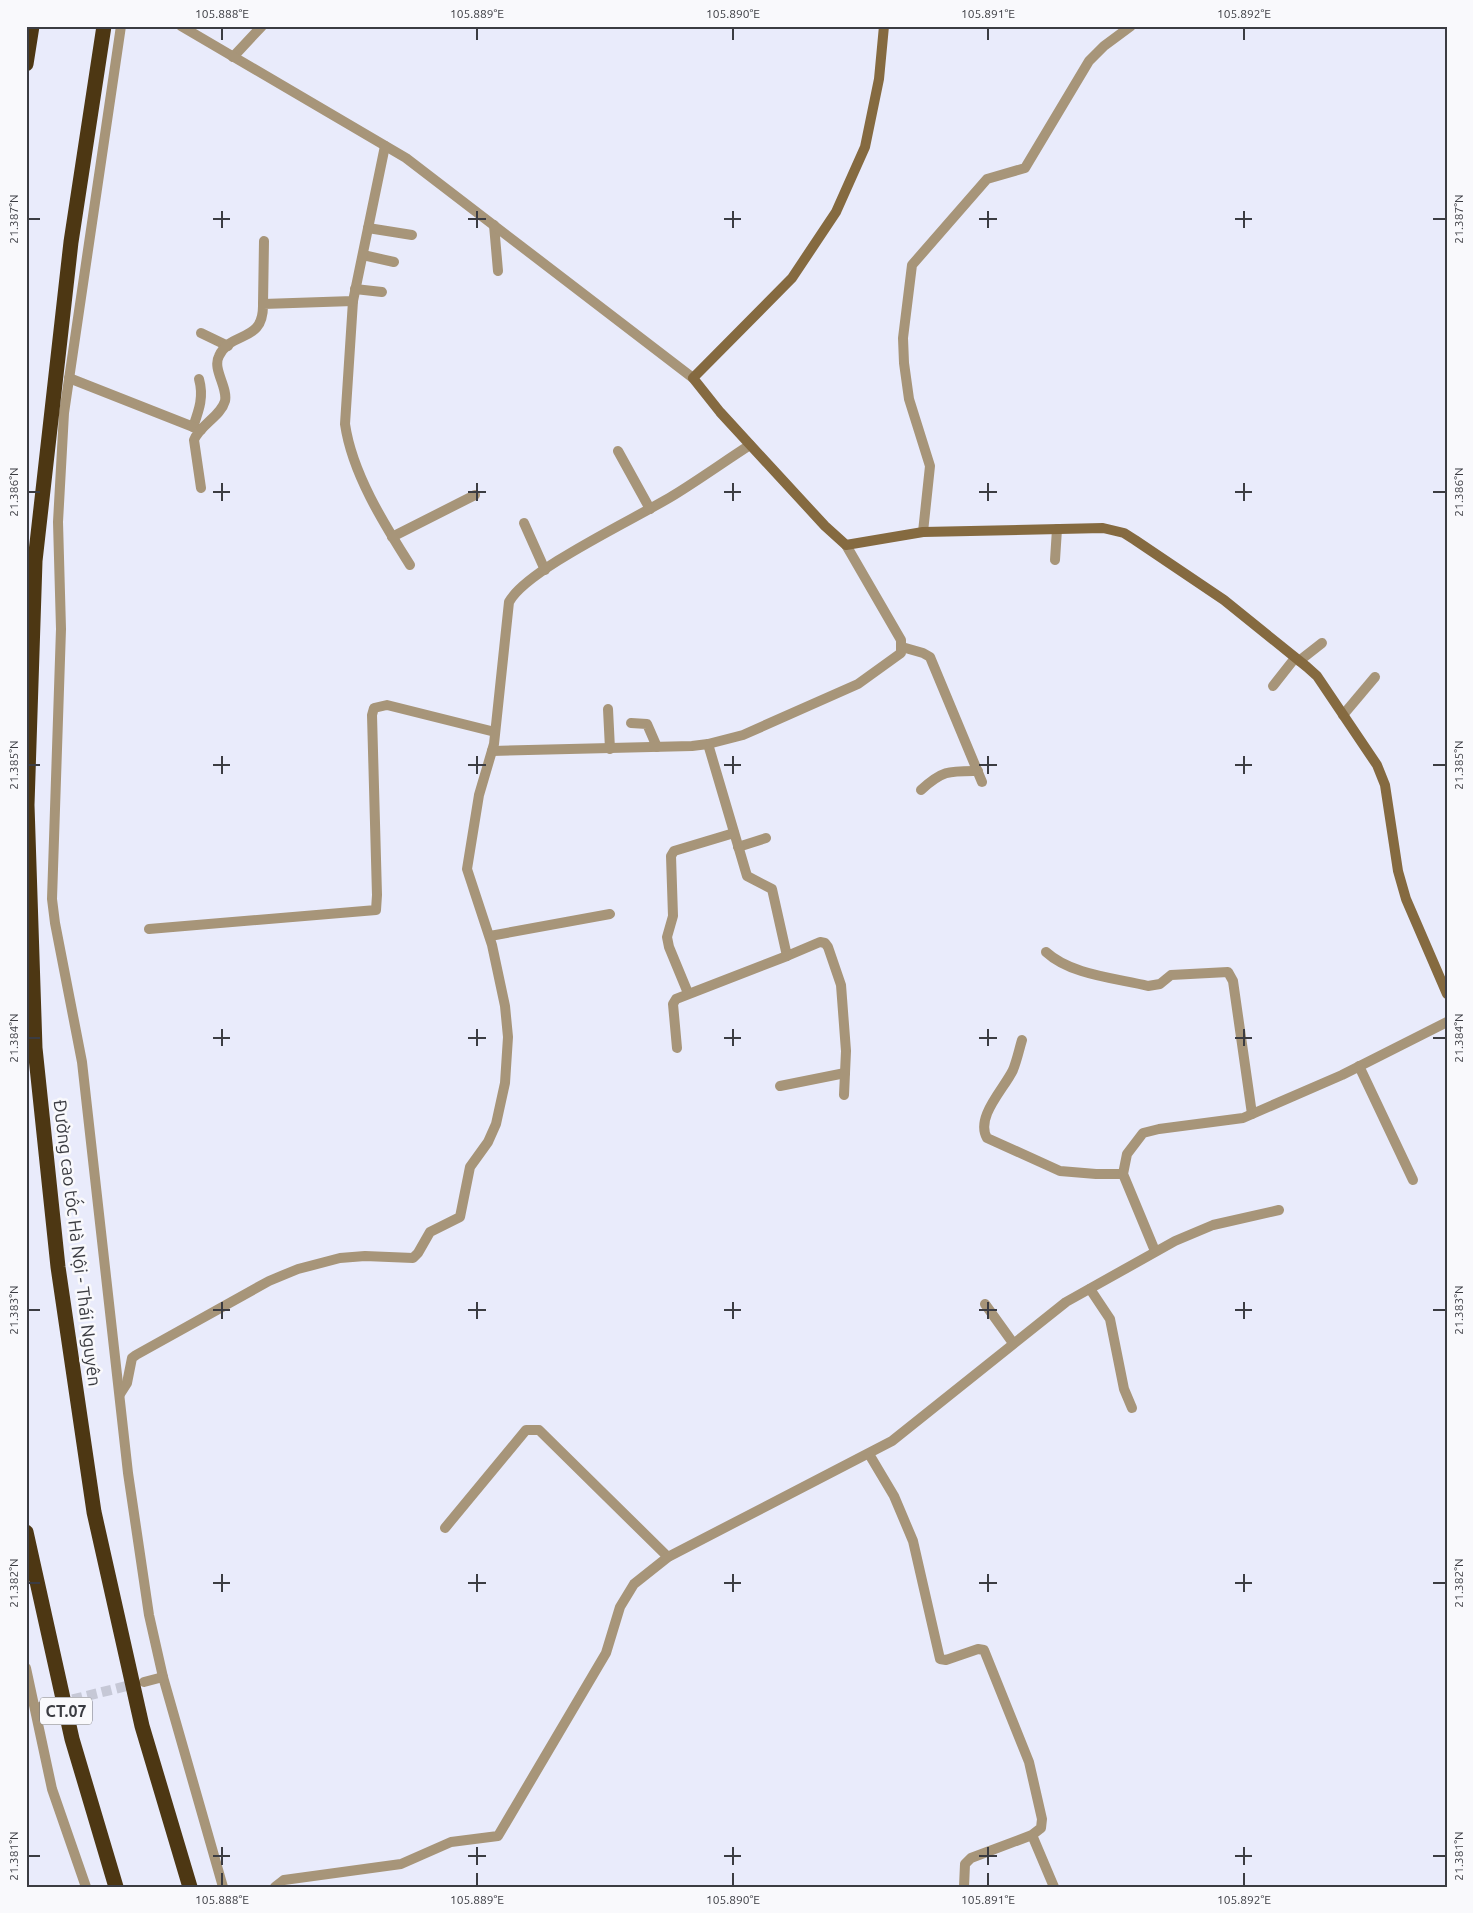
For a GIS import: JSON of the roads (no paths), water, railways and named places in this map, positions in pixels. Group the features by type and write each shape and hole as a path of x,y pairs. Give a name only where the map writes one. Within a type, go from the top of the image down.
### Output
{"highway":[{"path":"26,64 32,26"},
{"name":"Đường cao tốc Hà Nội - Thái Nguyên","path":"104,26 71,242 35,561 27,805 35,1048 58,1267 94,1512 142,1726 190,1887"},
{"name":"CT.07","path":"26,1532 72,1739 116,1887"}],"street":[{"path":"121,26 64,413 58,522 61,629 52,898 54,922 82,1062 140,1560 149,1615 163,1676 223,1887"},
{"path":"181,26 406,158 694,378 750,445 846,545 901,640 901,653 858,684 743,735 708,744 492,751"},
{"path":"233,57 262,26"},
{"path":"694,378 792,278 836,212 866,147 879,78 884,26"},
{"path":"923,532 930,466 909,398 904,363 903,338 912,265 987,180 1025,168 1089,61 1104,46 1131,26"},
{"path":"385,146 353,301 345,424 348,444 380,518 410,566"},
{"path":"494,225 498,271"},
{"path":"368,228 412,235"},
{"path":"197,428 222,406 225,400 218,358 228,346 259,326 264,318 264,241"},
{"path":"363,255 394,262"},
{"path":"356,289 382,292"},
{"path":"263,304 353,301"},
{"path":"201,333 228,346"},
{"path":"69,378 197,428"},
{"path":"199,379 203,392 194,440 201,488"},
{"path":"120,1394 127,1383 132,1358 269,1281 298,1269 340,1258 365,1256 413,1258 430,1232 460,1217 470,1167 488,1142 496,1124 506,1083 508,1037 506,1006 490,936 467,869 479,795 492,751 495,732 509,602 515,591 544,570 650,509 750,445"},
{"path":"618,451 650,509"},
{"path":"392,536 475,495"},
{"path":"524,523 544,570"},
{"path":"846,545 923,532 1102,528 1124,533 1224,600 1317,676 1377,765 1385,785 1398,871 1406,899 1447,994"},
{"path":"1055,560 1056,529"},
{"path":"1273,686 1297,659 1322,643"},
{"path":"902,647 930,657 982,782"},
{"path":"1343,715 1375,677"},
{"path":"149,929 376,910 372,715 374,708 387,705 495,732"},
{"path":"608,709 610,748"},
{"path":"631,723 647,724 657,747"},
{"path":"708,744 747,876 772,889 787,956"},
{"path":"921,790 936,776 954,771 978,771"},
{"path":"688,994 667,937 673,916 671,856 674,850 734,833"},
{"path":"738,847 766,838"},
{"path":"490,936 610,914"},
{"path":"677,1048 673,1004 676,999 820,942 825,943 841,985 846,1051 844,1095"},
{"path":"1046,952 1057,962 1071,968 1148,986 1160,984 1171,976 1228,972 1233,982 1252,1114"},
{"path":"1155,1251 1123,1174 1127,1154 1143,1133 1159,1129 1227,1121 1252,1114 1359,1066 1447,1022"},
{"path":"1022,1040 1017,1061 987,1118 984,1132 987,1138 1060,1171 1123,1174"},
{"path":"1359,1066 1414,1180"},
{"path":"780,1086 845,1073"},
{"path":"274,1887 284,1880 401,1864 451,1842 498,1836 606,1653 626,1595 634,1584 668,1557 869,1454 910,1428 1066,1302 1155,1251 1213,1225 1278,1210"},
{"path":"1090,1289 1110,1319 1124,1389 1132,1408"},
{"path":"985,1304 1013,1343"},
{"path":"445,1528 526,1430 532,1428 539,1430 668,1557"},
{"path":"869,1454 894,1496 914,1541 940,1659 946,1660 978,1649 984,1650 1034,1777 1042,1819 1041,1828 1032,1835 972,1858 965,1864 964,1887"},
{"path":"26,1668 52,1789 86,1887"},
{"path":"144,1682 163,1676"},
{"path":"36,1708 55,1704"},
{"path":"1032,1835 1054,1887"}],"tunnel":[{"path":"58,1703 139,1683"}]}
